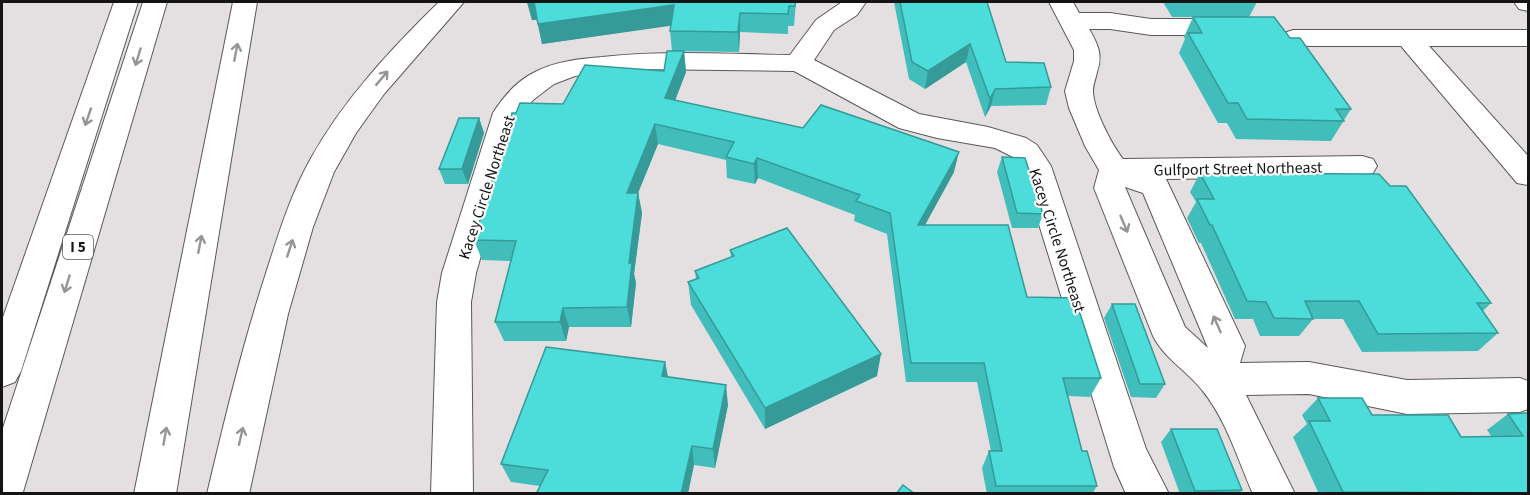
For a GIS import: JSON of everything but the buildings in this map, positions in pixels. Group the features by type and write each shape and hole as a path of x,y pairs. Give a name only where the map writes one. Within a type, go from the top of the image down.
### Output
{"main road":[{"name":"I 5","path":"2,371 126,2"},
{"name":"I 5","path":"2,492 155,2"},
{"path":"155,494 245,2"},
{"path":"228,494 269,314 300,217 316,180 332,147 368,94 413,41 452,2"},
{"path":"798,63 824,13 848,10 854,2"},
{"path":"1065,11 1150,27 1254,27"},
{"path":"1065,11 1087,47 1088,58 1079,91 1082,105 1101,149 1114,170 1155,186 1227,346 1216,379"},
{"path":"1293,38 1528,38"},
{"path":"1408,38 1528,175"},
{"name":"Kacey Circle Northeast","path":"452,494 456,292 465,252 507,113 523,94 544,78 570,68 638,61 798,63 817,70 909,121 938,130 1006,139 1025,151 1036,166 1128,454 1148,494"},
{"name":"Gulfport Street Northeast","path":"1114,170 1362,166"},
{"path":"1114,170 1109,188 1171,336 1216,379 1241,421 1274,494"},
{"path":"1216,379 1309,378 1407,397 1521,395"}]}
